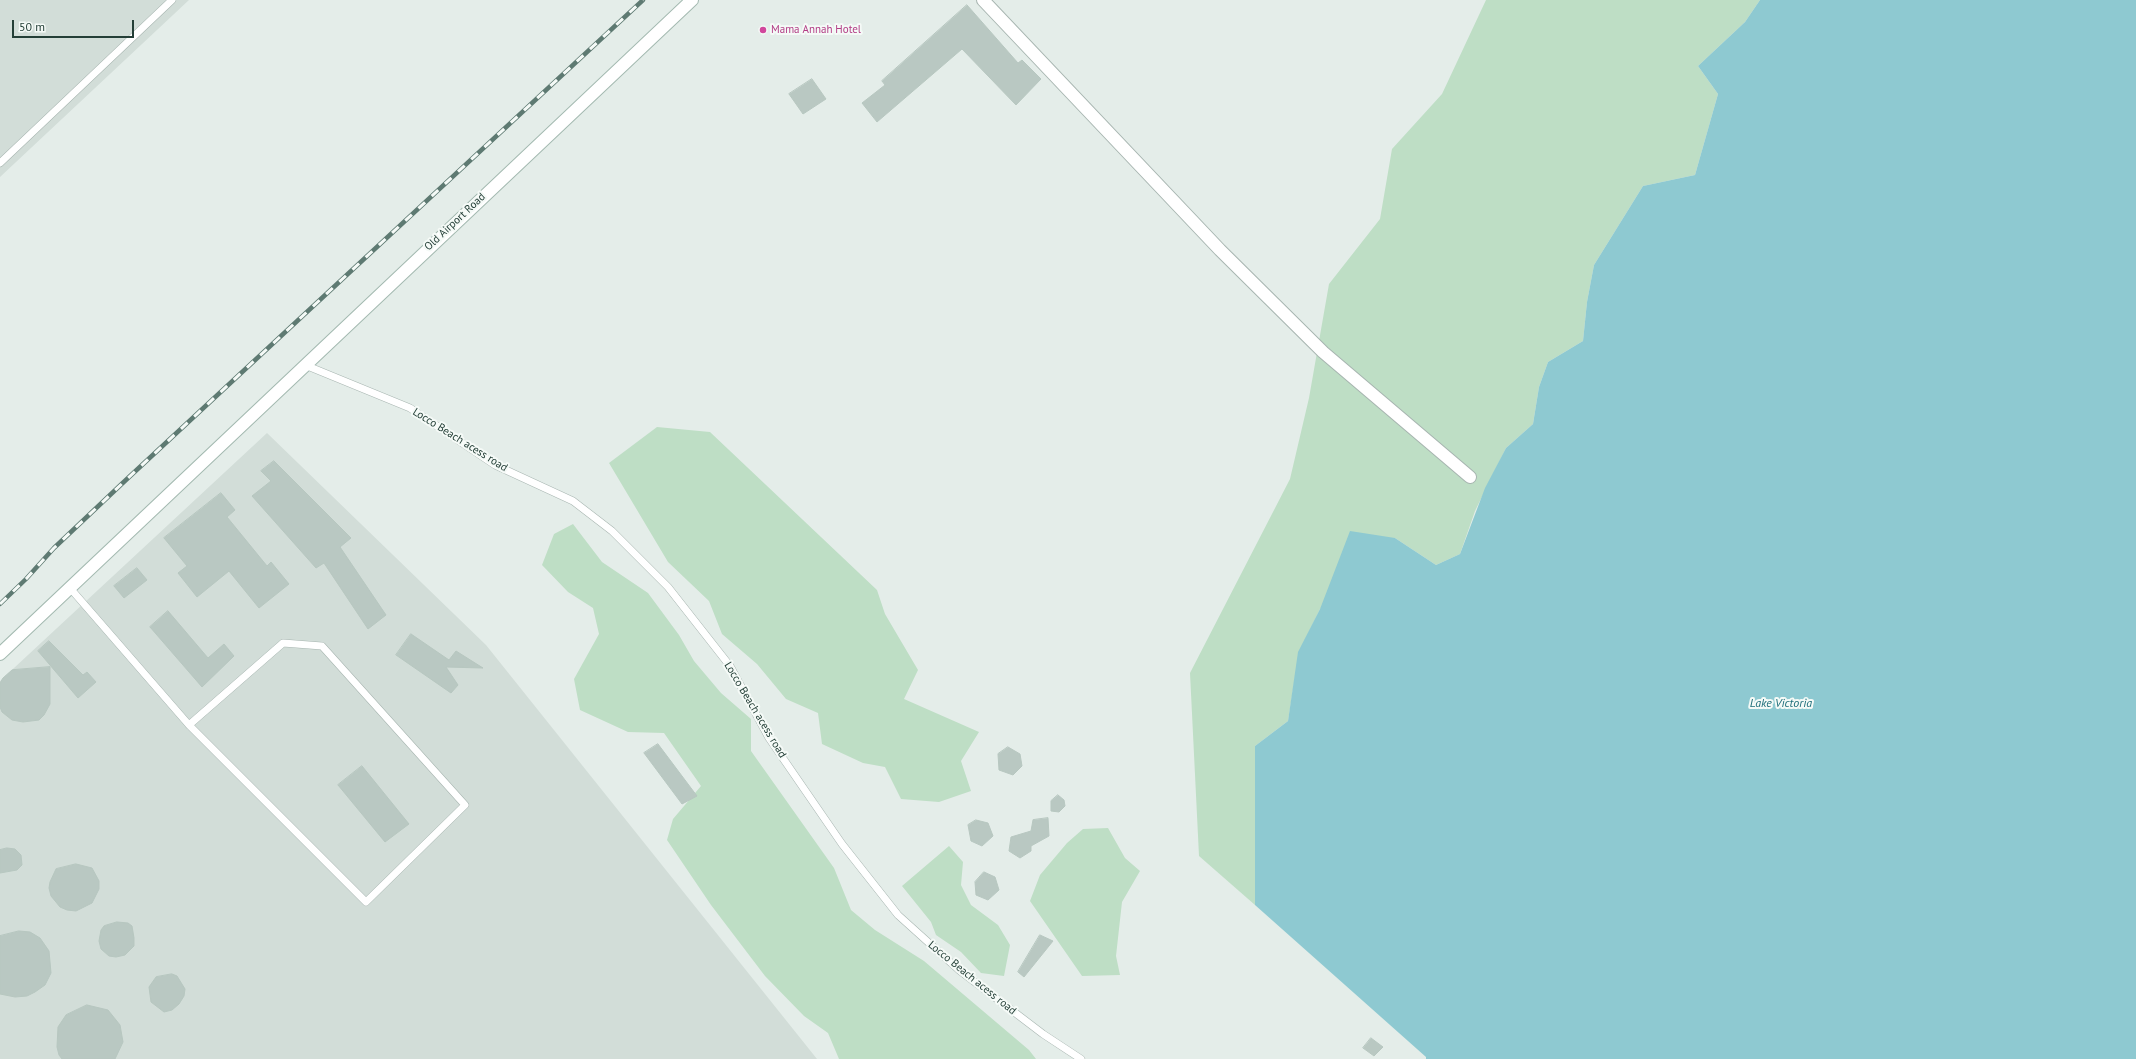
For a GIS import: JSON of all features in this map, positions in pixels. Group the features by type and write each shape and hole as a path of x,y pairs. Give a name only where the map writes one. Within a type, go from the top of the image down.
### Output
{"main road":[{"name":"Old Airport Road","path":"0,654 160,505 219,445 306,365 692,0"},
{"path":"983,0 1220,250 1323,352 1470,477"}],"lane":[{"path":"0,163 172,0"},
{"name":"Locco Beach acess road","path":"306,365 410,408 495,465 574,501 612,531 668,587 730,666 774,744 842,844 898,915 959,970 1043,1034 1081,1059"},
{"path":"70,588 189,725 366,902 465,805 322,646 284,644 189,725"}],"shaded area":[{"path":"0,0 189,0 0,177"},
{"path":"267,433 486,645 817,1059 0,1059 0,681"}],"green space":[{"path":"1486,0 1760,0 1745,22 1698,66 1718,94 1695,175 1643,186 1594,265 1587,302 1583,341 1548,362 1539,387 1533,424 1506,448 1475,511 1460,554 1436,565 1395,538 1320,609 1299,652 1288,721 1255,746 1255,905 1199,856 1190,673 1290,479 1309,398 1329,284 1380,219 1392,149 1442,94"},
{"path":"657,427 710,432 877,590 885,614 918,670 904,699 979,732 961,761 971,791 939,802 901,799 885,767 863,763 822,744 818,713 786,699 757,664 722,634 709,601 668,562 609,463"},
{"path":"573,524 602,562 648,593 679,635 694,661 721,693 751,719 751,751 834,868 851,910 875,930 924,961 1029,1050 1036,1059 839,1059 828,1033 804,1016 765,976 711,905 667,840 673,819 701,786 664,733 628,732 580,710 574,679 599,634 593,608 568,592 542,565 554,534"},
{"path":"1108,828 1125,858 1140,871 1122,902 1116,956 1120,975 1082,976 1030,901 1040,875 1067,843 1083,829"},
{"path":"949,846 963,862 961,885 971,905 998,925 1010,945 1004,976 981,973 961,952 936,935 931,922 902,886"}],"water":[{"name":"Lake Victoria","path":"1760,0 2136,0 2136,1059 1426,1059 1426,1057 1255,905 1255,746 1288,721 1298,652 1320,609 1350,531 1395,538 1436,565 1460,554 1485,488 1506,448 1533,424 1539,387 1548,362 1583,341 1587,302 1594,265 1643,186 1695,175 1718,94 1698,66 1745,22"}],"building":[{"path":"967,5 1018,63 1022,60 1041,79 1016,105 962,49 877,122 862,103 885,85 882,81"},
{"path":"812,79 826,99 803,114 789,94"},
{"path":"274,461 351,538 340,547 386,615 368,629 324,563 316,568 252,496 271,481 261,471"},
{"path":"221,493 235,510 227,517 267,566 271,562 289,584 259,608 229,571 197,597 178,573 187,566 164,538"},
{"path":"137,568 147,580 124,598 114,586"},
{"path":"168,611 208,658 224,644 234,656 202,687 150,627"},
{"path":"411,634 449,660 456,651 483,668 446,667 458,685 451,693 396,655"},
{"path":"49,641 83,675 87,672 96,682 78,698 38,651"},
{"path":"50,667 50,704 44,715 39,720 23,722 12,720 2,712 0,707 0,683 3,678 12,670"},
{"path":"658,744 697,796 682,804 644,753"},
{"path":"1008,747 1020,754 1022,766 1013,775 999,770 998,754"},
{"path":"362,766 409,824 385,842 338,785"},
{"path":"1058,795 1064,800 1065,806 1059,812 1051,811 1051,801"},
{"path":"1048,818 1049,836 1031,846 1031,851 1020,858 1009,851 1011,837 1031,831 1033,820"},
{"path":"976,820 988,823 993,836 982,846 971,841 968,825"},
{"path":"7,848 15,849 21,855 22,865 17,870 0,873 0,850"},
{"path":"76,864 92,868 99,881 99,889 92,903 76,911 67,910 60,907 51,896 49,888 56,869"},
{"path":"984,872 995,877 999,890 988,900 976,895 975,882"},
{"path":"117,922 128,923 132,926 134,946 125,955 116,957 109,956 101,949 99,941 101,930 104,926"},
{"path":"19,931 30,932 40,938 49,951 51,973 45,985 35,992 27,996 15,997 0,994 0,936"},
{"path":"1040,935 1053,941 1024,977 1018,972"},
{"path":"172,974 177,976 185,989 184,996 179,1004 172,1010 164,1012 151,1002 149,987 156,977"},
{"path":"87,1005 108,1010 120,1025 123,1042 115,1059 62,1059 59,1055 57,1047 58,1027 66,1015"},
{"path":"1371,1038 1383,1047 1374,1056 1363,1048"}],"railway":[{"path":"0,604 26,579 54,548 128,478 643,0"}],"place":[{"name":"Mama Annah Hotel","path":"763,30"}]}
